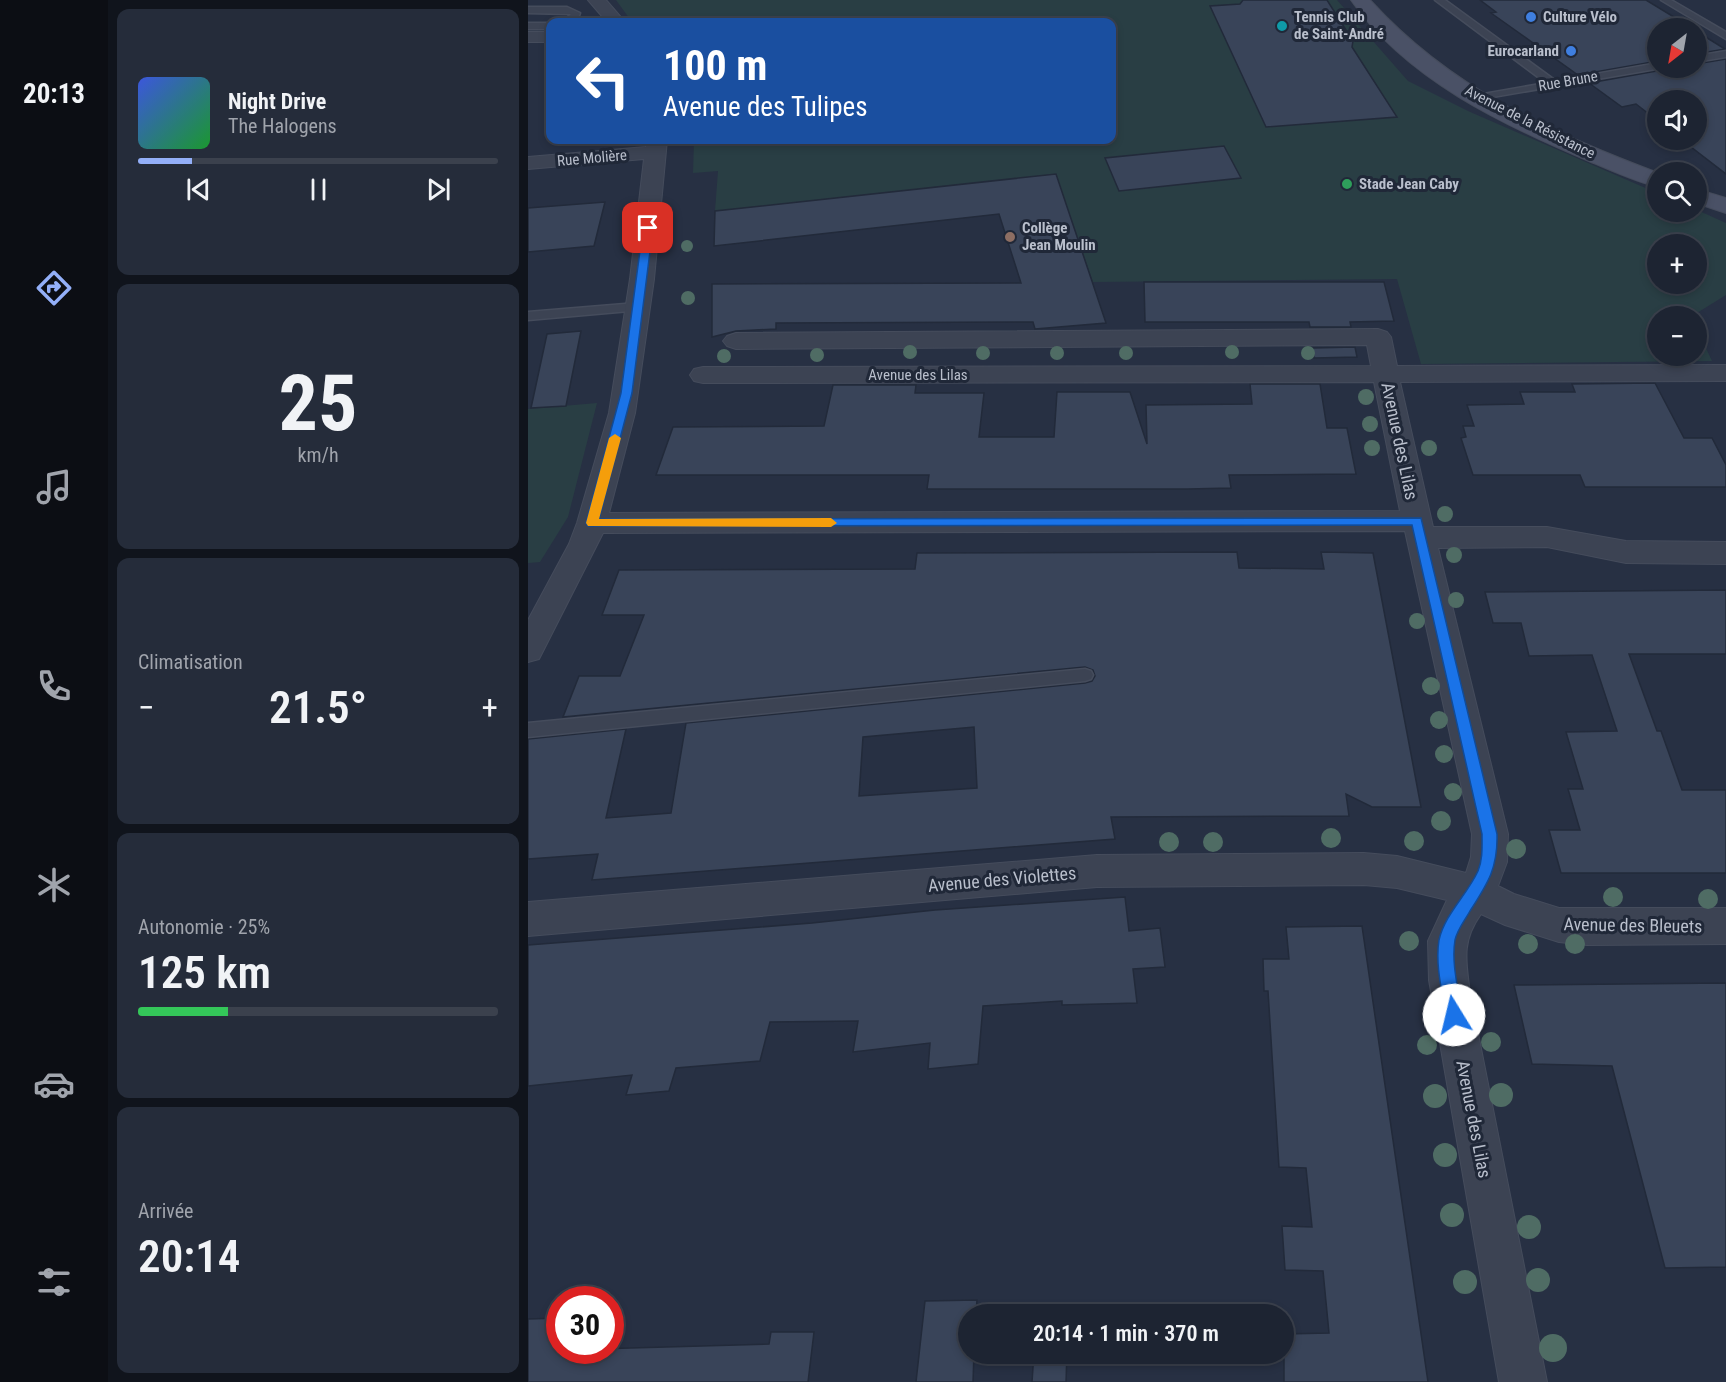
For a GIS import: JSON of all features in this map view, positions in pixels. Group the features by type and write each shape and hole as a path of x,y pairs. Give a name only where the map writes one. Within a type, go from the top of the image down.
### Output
{"main road":[{"name":"Avenue de la Résistance","path":"1360,0 1384,28 1406,48 1478,98 1553,136 1647,176"},
{"path":"1707,199 1726,206"}],"street":[{"path":"597,0 613,18"},
{"path":"528,37 546,37"},
{"path":"528,650 584,544 592,523 626,393 657,146"},
{"name":"Rue Molière","path":"528,163 657,146"},
{"path":"736,341 1378,337 1385,373"},
{"name":"Avenue des Lilas","path":"1385,373 1490,834 1490,855 1486,872 1453,924 1447,940 1448,974 1523,1382"},
{"name":"Avenue des Lilas","path":"703,375 1726,373"},
{"path":"592,523 1419,529 1547,537 1626,552 1726,553"},
{"name":"Avenue des Violettes","path":"528,919 1128,870 1364,868 1397,872 1474,892"},
{"name":"Avenue des Bleuets","path":"1474,892 1505,908 1559,925 1587,927 1726,926"}],"lane":[{"path":"1439,0 1553,84"},
{"path":"1665,0 1726,36"},
{"path":"528,10 567,10 576,13 573,18"},
{"path":"528,26 546,26"},
{"path":"1707,57 1726,54"},
{"name":"Rue Brune","path":"1478,98 1647,68"},
{"path":"528,316 638,307"},
{"path":"528,730 1085,675"}],"green space":[{"name":"Stade Jean Caby","path":"616,0 1337,0 1408,81 1468,111 1647,189 1647,222 1707,222 1707,214 1726,223 1726,295 1707,307 1647,306 1647,362 1421,364 1397,279 1093,282 1056,174 715,211 718,171 693,173 694,144 1116,144 1116,18 629,18"},
{"name":"Stade Jean Caby","path":"1707,350 1712,361 1707,361"},
{"path":"597,403 568,517 540,562 528,563 528,409"}],"building":[{"path":"1243,0 1327,0 1353,41 1352,47 1397,117 1266,127 1210,6 1240,4"},
{"path":"1480,0 1646,0 1676,18 1647,18 1647,63 1578,75 1491,13 1496,12"},
{"path":"1707,38 1725,49 1707,52"},
{"path":"1726,59 1726,174 1695,150 1707,150 1707,90 1647,90 1647,112 1636,104 1622,107 1589,83 1647,73 1647,78 1707,78 1707,62"},
{"path":"1224,146 1241,178 1119,191 1105,158"},
{"path":"1056,174 1106,323 1035,329 1033,322 776,323 776,329 736,331 712,337 712,284 1021,283 999,214 714,246 715,211"},
{"path":"605,202 594,246 528,252 528,208"},
{"path":"1144,282 1384,282 1394,321 1350,322 1351,327 1310,327 1309,322 1145,322"},
{"path":"581,331 566,406 531,408 547,334"},
{"path":"1355,347 1357,357 1314,358 1313,348"},
{"path":"1655,383 1684,438 1712,438 1726,465 1726,487 1585,487 1580,475 1473,475 1461,438 1466,437 1463,426 1474,426 1467,405 1524,404 1520,392 1575,392 1572,384"},
{"path":"1250,384 1320,384 1327,428 1347,428 1356,474 1229,475 1231,488 1188,489 927,489 929,475 656,475 673,427 824,426 833,385 916,385 915,393 984,393 979,437 1054,437 1057,392 1130,392 1147,444 1146,405 1252,404"},
{"path":"1237,552 1239,568 1324,569 1321,552 1373,553 1421,807 1372,807 1346,794 1349,816 1111,817 1115,839 592,880 598,854 528,859 528,739 626,729 606,818 671,813 686,723 1092,681 1095,676 1093,670 1085,667 563,717 579,676 620,676 644,615 602,615 619,570 915,569 917,553","holes":["974,727 977,788 859,796 863,737"]},
{"path":"1726,590 1726,654 1629,654 1657,731 1661,731 1682,790 1726,790 1726,873 1561,873 1549,830 1580,830 1568,789 1583,789 1566,732 1617,731 1592,655 1529,656 1521,623 1493,623 1485,592"},
{"path":"1125,897 1129,931 1160,928 1165,967 1133,969 1137,1003 1062,1005 1062,1001 983,1006 978,1064 928,1069 930,1043 853,1052 858,1021 770,1022 760,1061 676,1068 669,1091 626,1095 632,1075 528,1086 528,945 812,923 935,910"},
{"path":"1362,926 1428,1382 1284,1382 1284,1364 1294,1364 1294,1334 1329,1333 1323,1271 1285,1270 1282,1226 1312,1227 1306,1168 1279,1167 1268,991 1264,991 1263,959 1289,959 1286,927"},
{"path":"1726,983 1726,1267 1665,1268 1612,1066 1532,1064 1514,985"},
{"path":"977,1300 977,1304 958,1304 958,1364 974,1364 973,1382 916,1382 925,1301"},
{"path":"546,1318 546,1364 624,1364 624,1348 769,1344 771,1332 814,1332 808,1382 528,1382 528,1319"},
{"path":"1033,1364 1067,1364 1066,1382 1032,1382"}],"slow traffic":[{"path":"615,438 592,523 831,523"}],"place":[{"name":"Culture Vélo","path":"1531,17"},
{"name":"Tennis Club de Saint-André","path":"1282,26"},
{"name":"Eurocarland","path":"1571,51"},
{"name":"Stade Jean Caby","path":"1347,184"},
{"name":"Collège Jean Moulin","path":"1010,237"}],"route":[{"path":"648,228 626,393 592,523 1417,521 1490,834 1490,855 1486,872 1453,924 1447,940 1447,965 1454,1015"}]}
